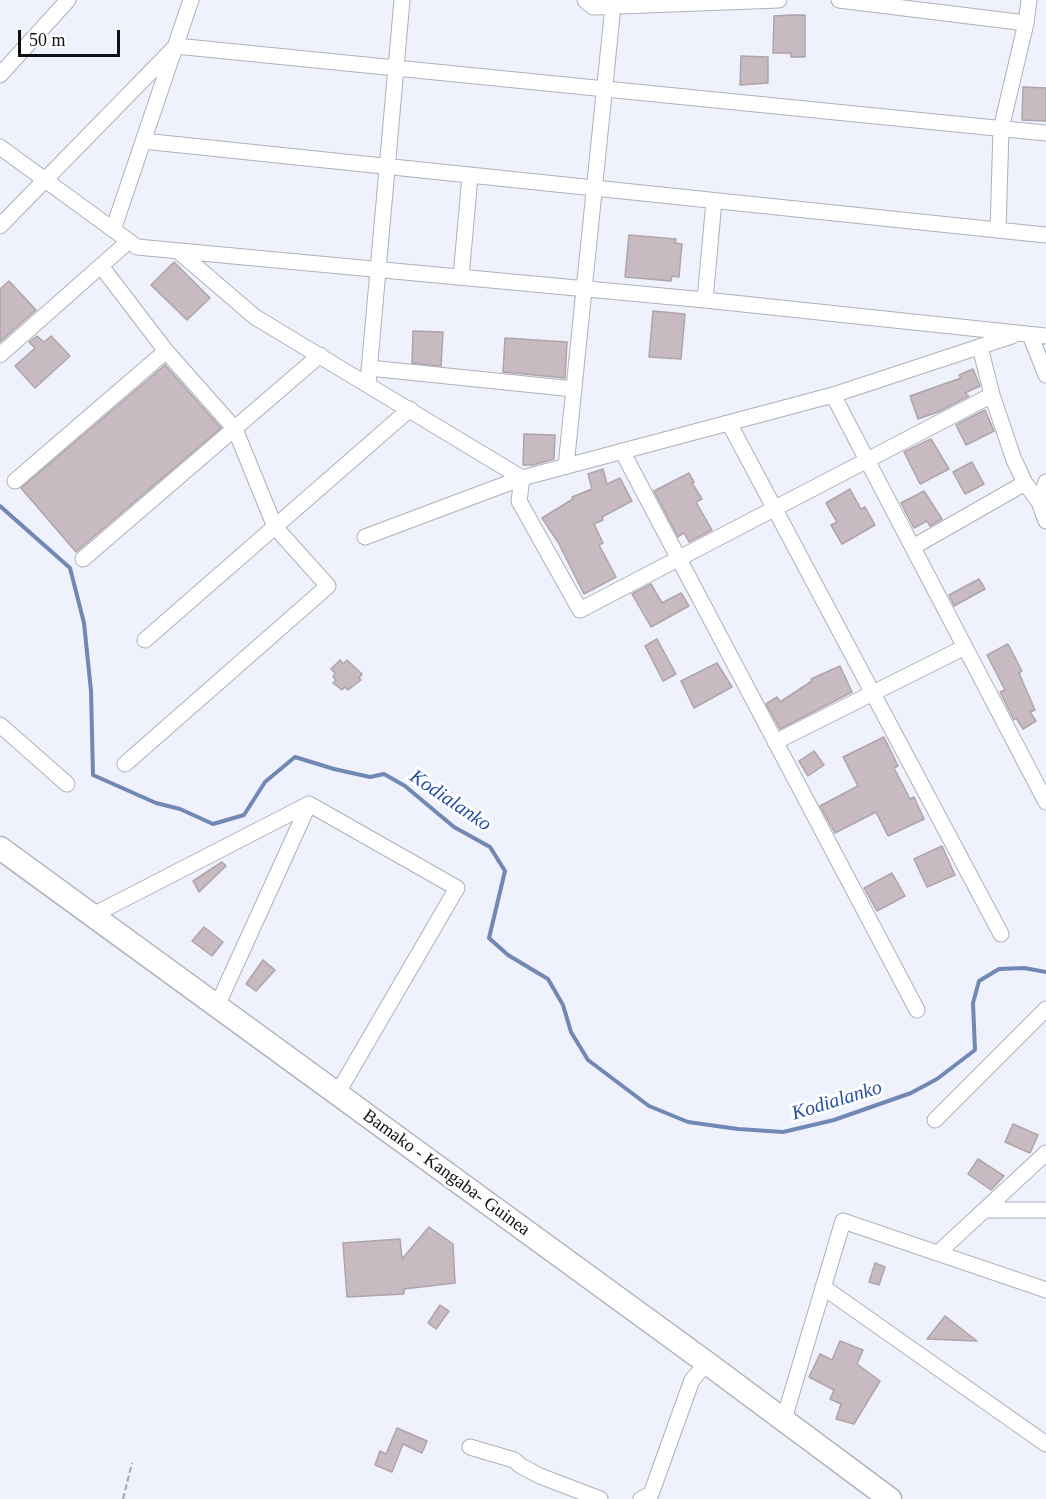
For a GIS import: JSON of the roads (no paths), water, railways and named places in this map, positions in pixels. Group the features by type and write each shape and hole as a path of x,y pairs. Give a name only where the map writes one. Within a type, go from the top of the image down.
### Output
{"main road":[{"name":"Bamako - Kangaba- Guinea","path":"0,848 784,1419 890,1499"}],"street":[{"path":"0,75 68,0"},
{"path":"113,230 191,0"},
{"path":"368,376 402,0"},
{"path":"585,0 593,6 778,0"},
{"path":"839,0 1026,23"},
{"path":"998,230 1001,129 1026,23 1029,0"},
{"path":"566,466 613,6"},
{"path":"176,46 1046,133"},
{"path":"2,220 45,180 176,46"},
{"path":"143,141 1046,235"},
{"path":"0,147 137,247 584,288 1037,334"},
{"path":"461,277 470,176"},
{"path":"705,300 714,201"},
{"path":"0,355 129,241"},
{"path":"178,251 255,317 320,355 368,376 410,409 522,478"},
{"path":"101,266 166,351 235,429 275,527 328,586 125,764"},
{"path":"365,537 522,478 833,395 980,347 1037,334"},
{"path":"1037,334 1046,375"},
{"path":"980,347 992,396 1014,460 1025,483 1039,502 1046,520"},
{"path":"15,481 166,351"},
{"path":"83,559 320,355"},
{"path":"368,376 573,389"},
{"path":"833,395 1046,802"},
{"path":"522,478 519,501 580,610 992,396"},
{"path":"145,640 410,409"},
{"path":"729,423 1001,934"},
{"path":"622,451 917,1010"},
{"path":"1039,502 1046,482"},
{"path":"913,547 1025,483"},
{"path":"775,742 965,647"},
{"path":"0,725 67,784"},
{"path":"93,915 309,804"},
{"path":"217,1006 309,804"},
{"path":"309,804 458,888 337,1094"},
{"path":"935,1120 1046,1009"},
{"path":"938,1253 1046,1153"},
{"path":"985,1210 1046,1210"},
{"path":"784,1419 843,1221 1046,1290"},
{"path":"823,1287 1046,1444"},
{"path":"641,1499 651,1494 692,1380 707,1363"},
{"path":"470,1447 514,1460 520,1466 540,1476 600,1499"}],"waterway":[{"name":"Kodialanko","path":"0,506 70,568 84,623 91,691 93,775 156,803 180,809 213,824 244,815 265,782 295,757 370,777 384,774 405,786 454,827 490,847 505,871 489,938 508,955 548,979 563,1005 571,1032 588,1060 649,1106 688,1122 738,1129 783,1132 834,1120 911,1093 937,1079 975,1050 973,1003 979,981 999,969 1024,968 1046,972"}]}
